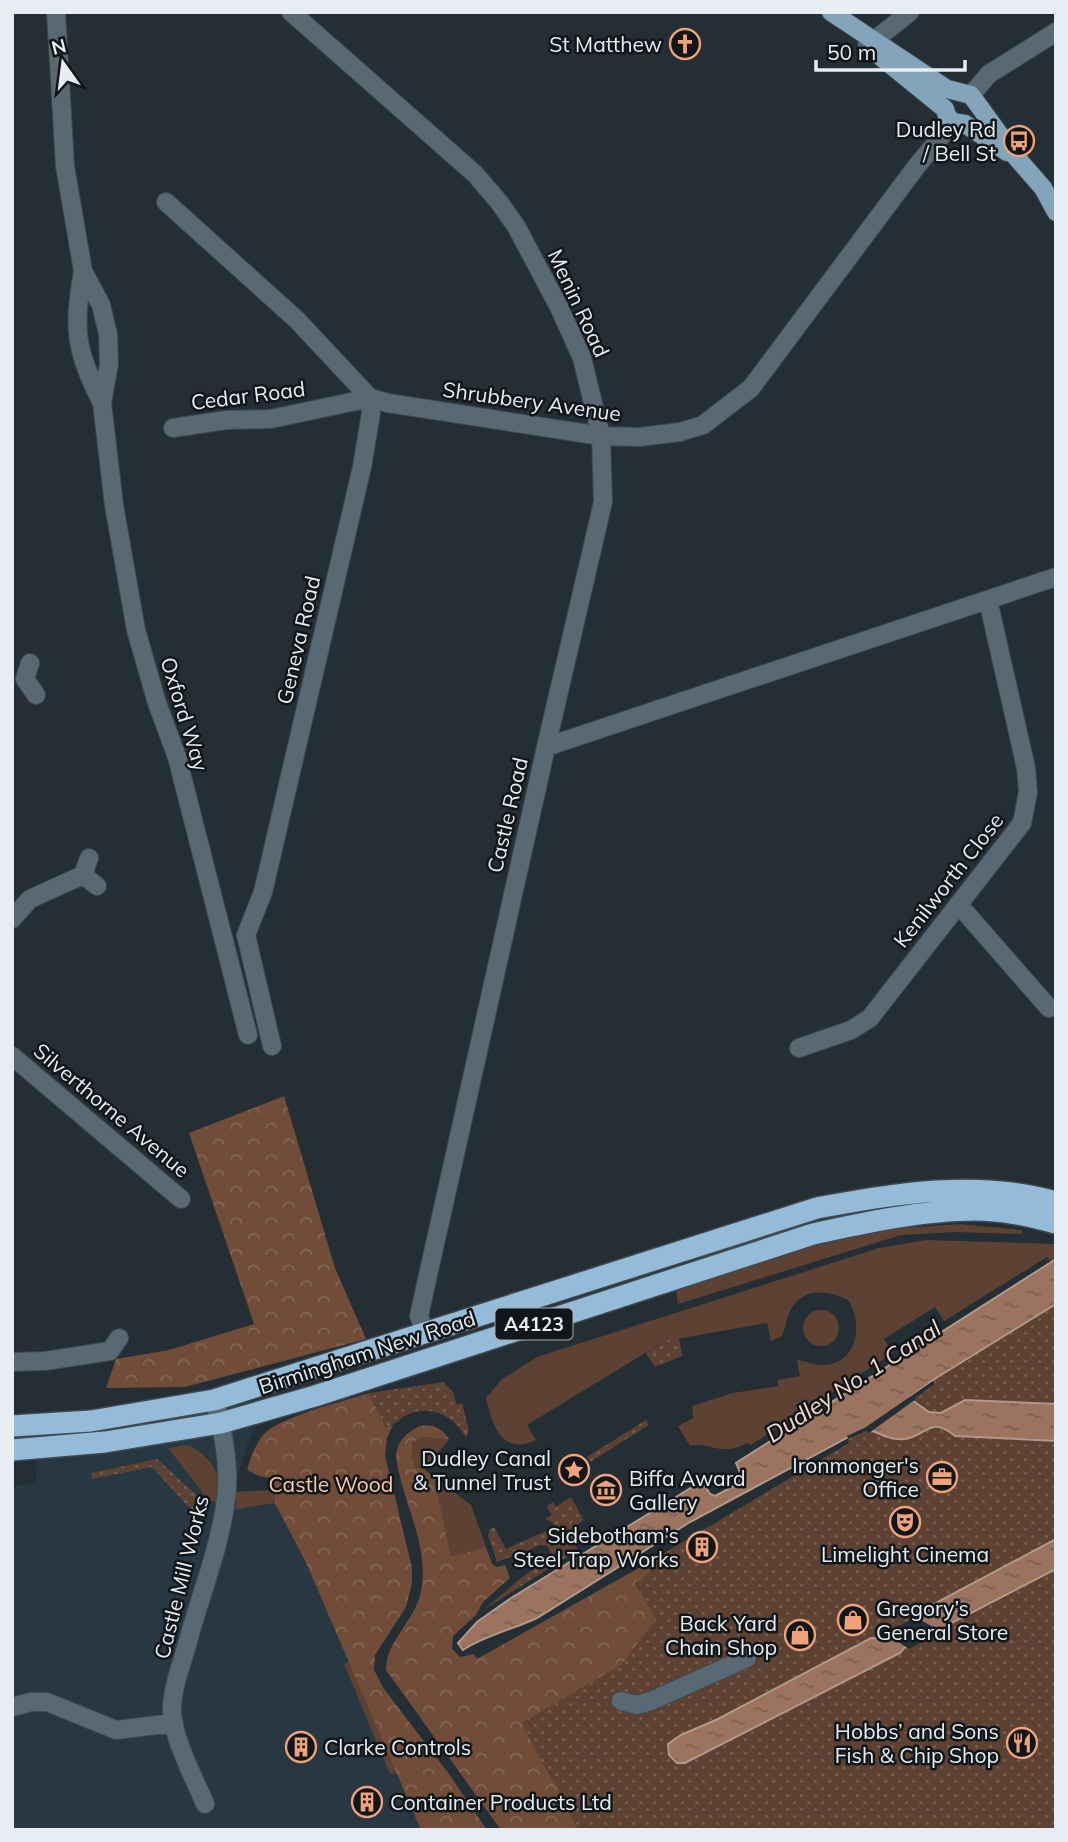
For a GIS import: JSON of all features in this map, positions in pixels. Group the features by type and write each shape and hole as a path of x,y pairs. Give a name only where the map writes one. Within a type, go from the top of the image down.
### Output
{"highway":[{"name":"Birmingham New Road","path":"12,1426 91,1421 214,1400 817,1208 887,1195 933,1190 995,1191 1056,1202"},
{"name":"Birmingham New Road","path":"12,1450 105,1442 221,1423 315,1396 813,1234 874,1221 974,1210 1010,1213 1056,1223"}],"main road":[{"path":"829,12 871,43 947,89 969,97 1043,188 1056,212"},
{"path":"871,43 955,118 1016,157"},
{"path":"955,118 951,97 969,97"},
{"path":"955,118 976,114 969,97"}],"street":[{"name":"Oxford Way","path":"56,12 65,166 83,271 101,304 108,334 110,365 102,403 114,505 136,630 157,704 177,757 247,1035"},
{"name":"Menin Road","path":"291,12 475,174 499,202 540,268 582,358 601,436 603,502 546,747"},
{"path":"871,43 910,12"},
{"path":"969,97 989,74 1056,32"},
{"name":"Shrubbery Avenue","path":"370,398 601,436 639,437 680,432 702,425 751,388 955,118"},
{"path":"166,202 298,320 370,398"},
{"name":"Oxford Way","path":"83,271 76,310 78,338 84,367 102,403"},
{"name":"Cedar Road","path":"173,428 226,420 271,419 370,398"},
{"name":"Geneva Road","path":"272,1046 246,935 263,892 362,467 371,413 370,398"},
{"name":"Castle Road","path":"426,1334 419,1316 422,1301 546,747 1056,577"},
{"name":"Kenilworth Close","path":"799,1048 850,1030 870,1018 1022,823 1028,792 1026,768 988,600"},
{"path":"22,675 36,695"},
{"path":"12,919 30,899 90,873"},
{"path":"959,905 1049,1008"},
{"path":"12,1081 19,1062"},
{"name":"Silverthorne Avenue","path":"19,1062 181,1199"},
{"path":"12,1362 44,1361 110,1351 119,1338"},
{"name":"Castle Mill Works","path":"205,1804 186,1758 172,1712 226,1504 228,1478 221,1423 214,1400"},
{"path":"621,1702 637,1705 651,1701 747,1658"},
{"path":"12,1707 31,1702 47,1702 116,1730 174,1723"}],"shaded area":[{"path":"959,1224 1022,1230 1022,1234 955,1232 901,1235 678,1304 676,1289 821,1241 890,1229"},
{"path":"926,1240 1056,1244 1056,1259 1051,1262 1047,1257 944,1321 935,1307 884,1339 893,1353 751,1445 747,1443 729,1449 690,1446 678,1426 693,1418 692,1406 733,1393 778,1386 778,1380 800,1376 797,1360 818,1365 836,1363 851,1350 856,1331 856,1320 848,1300 823,1292 799,1299 788,1317 782,1336 771,1341 767,1323 665,1341 527,1425 536,1440 524,1444 506,1441 491,1418 486,1398 502,1379 537,1357 879,1248"},
{"path":"1056,1304 1056,1830 579,1830 521,1723 621,1665 656,1619 635,1582 651,1573 646,1564 849,1443 847,1436 866,1427 936,1378"},
{"path":"821,1310 834,1315 839,1328 834,1341 821,1346 808,1341 803,1328 808,1315"},
{"path":"679,1338 682,1356 655,1367 646,1353 665,1341"},
{"path":"443,1382 453,1392 457,1405 462,1403 469,1430 466,1438 455,1423 432,1411 414,1412 386,1428 369,1393"},
{"path":"260,1399 267,1420 256,1426 250,1437 236,1491 273,1490 275,1503 308,1567 421,1830 12,1830 12,1487 36,1482 35,1438 182,1420"},
{"path":"646,1420 649,1425 590,1462 587,1457"},
{"path":"421,1437 449,1439 425,1470 415,1467 412,1456 412,1443"},
{"path":"186,1445 201,1453 217,1473 217,1502 209,1501 168,1448"},
{"path":"157,1459 201,1499 201,1510 195,1514 152,1467 92,1479 91,1473"},
{"path":"434,1477 471,1505 486,1547 451,1558"},
{"path":"273,1490 275,1503 236,1509 236,1492"},
{"path":"571,1497 584,1520 577,1526 574,1534 578,1550 485,1609 548,1559 550,1551 547,1546 541,1545 497,1562 488,1535 490,1529 494,1527 506,1549 553,1528 553,1523 545,1519 552,1515 547,1506 553,1502 556,1507"},
{"path":"349,1662 398,1774 390,1774 344,1664"}],"green space":[{"path":"284,1096 335,1268 366,1339 185,1387 106,1388 116,1359 169,1350 254,1324 189,1133"},
{"name":"Castle Wood","path":"369,1393 386,1428 393,1425 387,1438 385,1455 412,1568 412,1583 406,1607 375,1655 374,1670 384,1689 449,1774 487,1830 421,1830 308,1567 275,1503 272,1478 247,1470 258,1443 271,1428 297,1416"},
{"path":"420,1426 437,1428 449,1439 421,1437 412,1443 412,1456 415,1467 434,1477 451,1557 486,1547 492,1564 497,1567 505,1565 510,1578 483,1602 476,1615 453,1636 452,1649 460,1657 474,1654 477,1659 646,1564 651,1573 635,1583 656,1618 704,1589 568,1810 579,1830 501,1830 386,1670 391,1649 421,1591 423,1574 419,1540 396,1457 403,1438"}],"water":[{"path":"1056,1259 1056,1304 936,1378 909,1398 929,1412 941,1413 965,1400 1056,1404 1056,1441 955,1436 939,1427 899,1439 865,1428 690,1522 537,1618 463,1650 458,1643 477,1622 511,1598 702,1481 710,1494 715,1496 738,1484 742,1477 736,1463"},
{"path":"1056,1539 1056,1569 905,1647 900,1653 685,1763 677,1763 669,1755 668,1744 681,1735 718,1719 871,1638 888,1636 905,1629 921,1618 932,1605"}],"pier":[{"path":"933,1381 935,1384 869,1433 866,1431 848,1439 847,1436 866,1427"},
{"path":"916,1617 941,1632 909,1649 885,1633"}],"place":[{"name":"St Matthew","path":"685,44"},
{"name":"Dudley Rd / Bell St","path":"1019,141"},
{"name":"Dudley Canal & Tunnel Trust","path":"574,1470"},
{"name":"Ironmonger's Office","path":"942,1477"},
{"name":"Biffa Award Gallery","path":"606,1490"},
{"name":"Limelight Cinema","path":"905,1522"},
{"name":"Sidebotham’s Steel Trap Works","path":"702,1547"},
{"name":"Gregory’s General Store","path":"853,1620"},
{"name":"Back Yard Chain Shop","path":"800,1635"},
{"name":"Hobbs’ and Sons Fish & Chip Shop","path":"1022,1743"},
{"name":"Clarke Controls","path":"301,1747"},
{"name":"Container Products Ltd","path":"367,1802"}],"water label":[{"name":"Dudley No. 1 Canal","path":"853,1381"}]}
